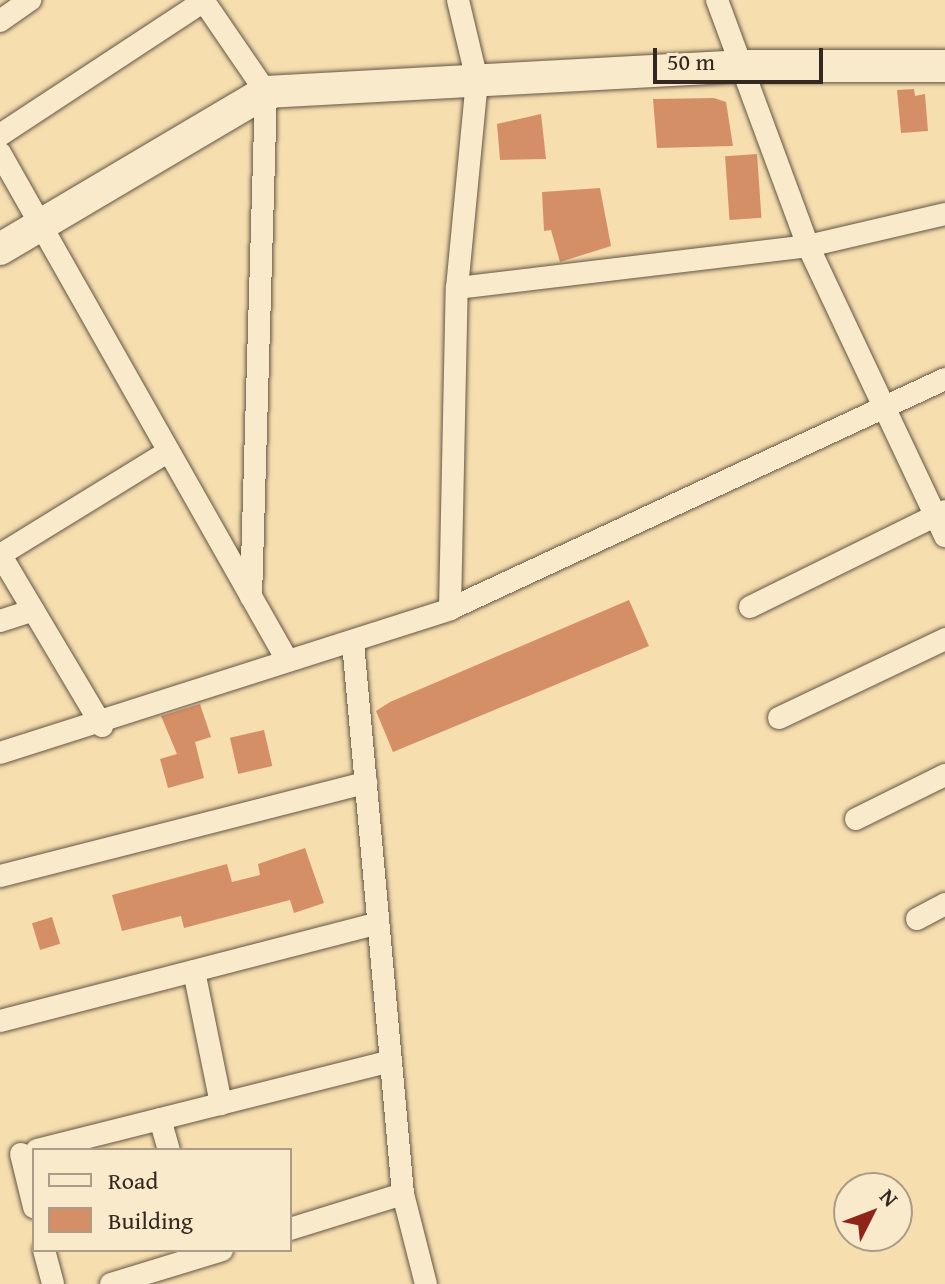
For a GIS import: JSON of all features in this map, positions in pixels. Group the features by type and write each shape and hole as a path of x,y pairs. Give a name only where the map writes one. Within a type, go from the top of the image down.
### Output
{"street":[{"path":"0,21 30,0"},
{"path":"0,135 204,0 266,92 251,597"},
{"path":"450,609 457,288 477,80 458,0"},
{"path":"717,0 808,246 941,521 750,607"},
{"path":"0,249 43,227 266,92 740,66 945,66"},
{"path":"0,153 286,658"},
{"path":"457,288 808,246 945,214"},
{"path":"0,753 102,726 286,658 353,643 450,609 945,379"},
{"path":"102,726 0,555 169,451"},
{"path":"0,621 33,610"},
{"path":"779,718 945,639"},
{"path":"353,643 403,1194 426,1284"},
{"path":"856,819 945,775"},
{"path":"0,876 366,783"},
{"path":"917,919 945,904"},
{"path":"0,1021 378,923"},
{"path":"194,971 221,1104"},
{"path":"46,1148 391,1061"},
{"path":"160,1119 168,1148"},
{"path":"23,1154 32,1197"},
{"path":"292,1228 403,1194"},
{"path":"45,1252 53,1284"},
{"path":"111,1284 207,1252"}],"building":[{"path":"914,89 915,96 925,94 928,131 901,133 897,90"},
{"path":"714,98 726,102 733,146 657,148 653,99"},
{"path":"541,114 546,159 500,160 497,124"},
{"path":"757,154 761,218 730,220 725,156"},
{"path":"600,188 611,246 560,262 551,230 544,231 542,192"},
{"path":"629,600 649,646 393,752 376,711 390,702"},
{"path":"200,704 211,737 195,742 204,778 168,788 160,759 177,754 161,716"},
{"path":"264,730 272,766 238,774 230,738"},
{"path":"305,848 324,903 294,913 290,900 184,928 181,916 122,931 112,895 227,864 232,882 260,875 258,864"},
{"path":"52,917 60,944 40,950 32,923"}]}
